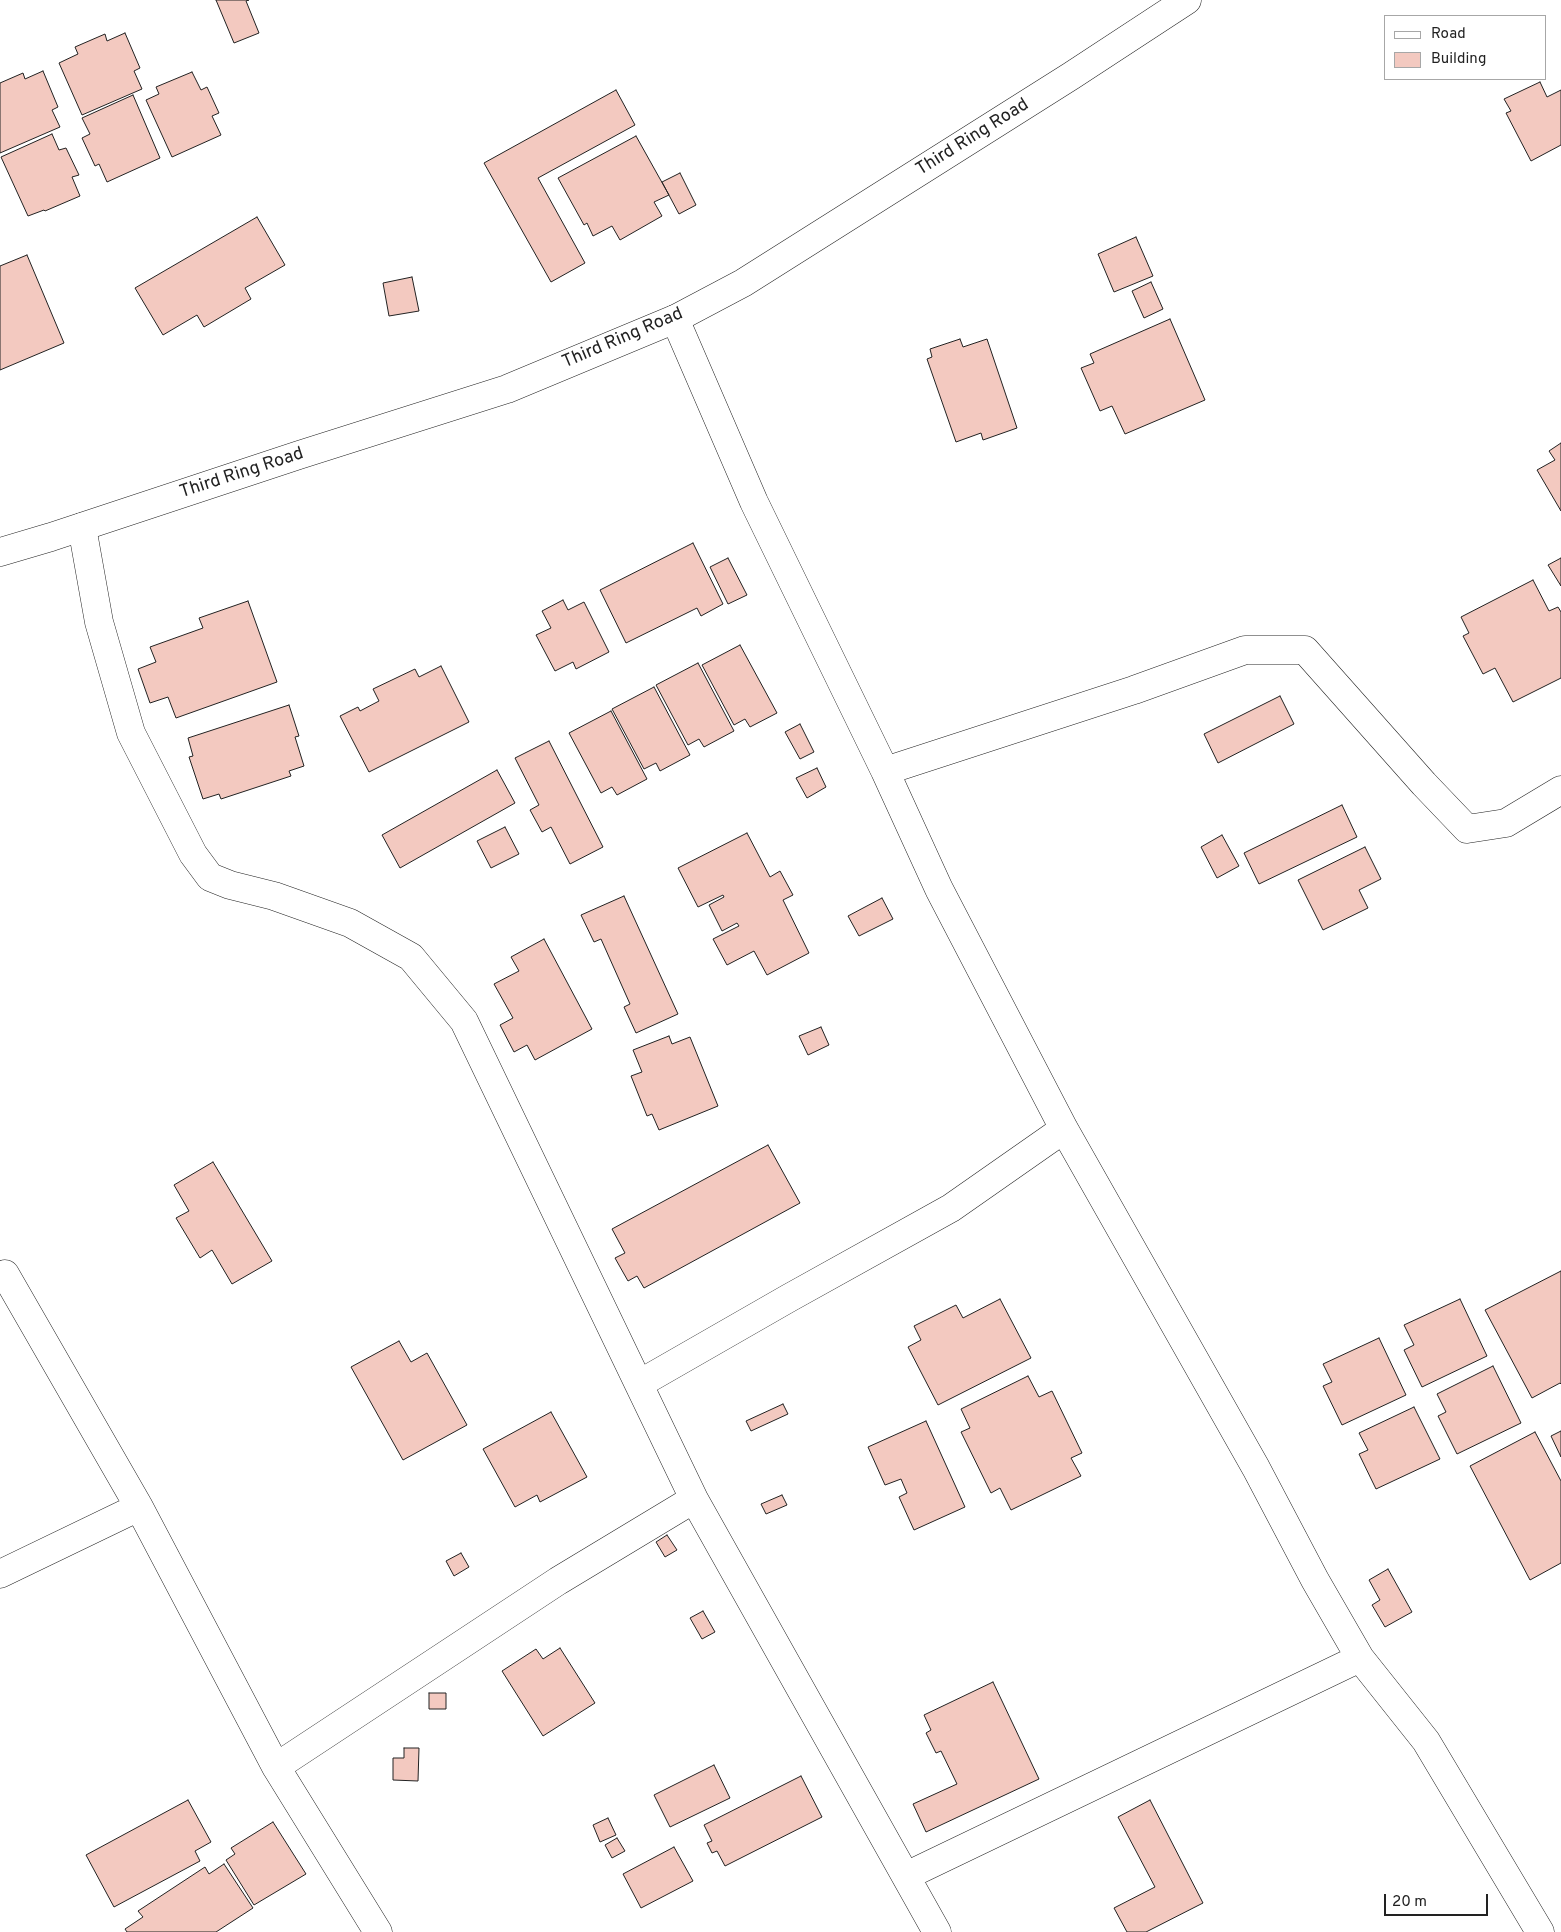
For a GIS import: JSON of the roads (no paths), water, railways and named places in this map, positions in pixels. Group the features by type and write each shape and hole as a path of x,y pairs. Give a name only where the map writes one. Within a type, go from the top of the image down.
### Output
{"street":[{"name":"Third Ring Road","path":"0,552 507,389 675,319 743,283 1187,0"},
{"path":"675,319 754,502 885,771 939,889 1064,1129 1256,1468 1315,1580 1360,1658 1426,1741 1540,1932"},
{"path":"82,527 99,622 131,733 193,854 210,877 230,885 274,896 350,923 411,956 464,1021 694,1499 937,1932"},
{"path":"885,771 1134,690 1245,650 1304,650 1424,784 1468,829 1506,823 1561,790"},
{"path":"639,1384 951,1208 1064,1129"},
{"path":"6,1274 139,1507 276,1767 378,1932"},
{"path":"276,1767 558,1581 694,1499"},
{"path":"0,1574 139,1507"},
{"path":"906,1876 1360,1658"}]}
